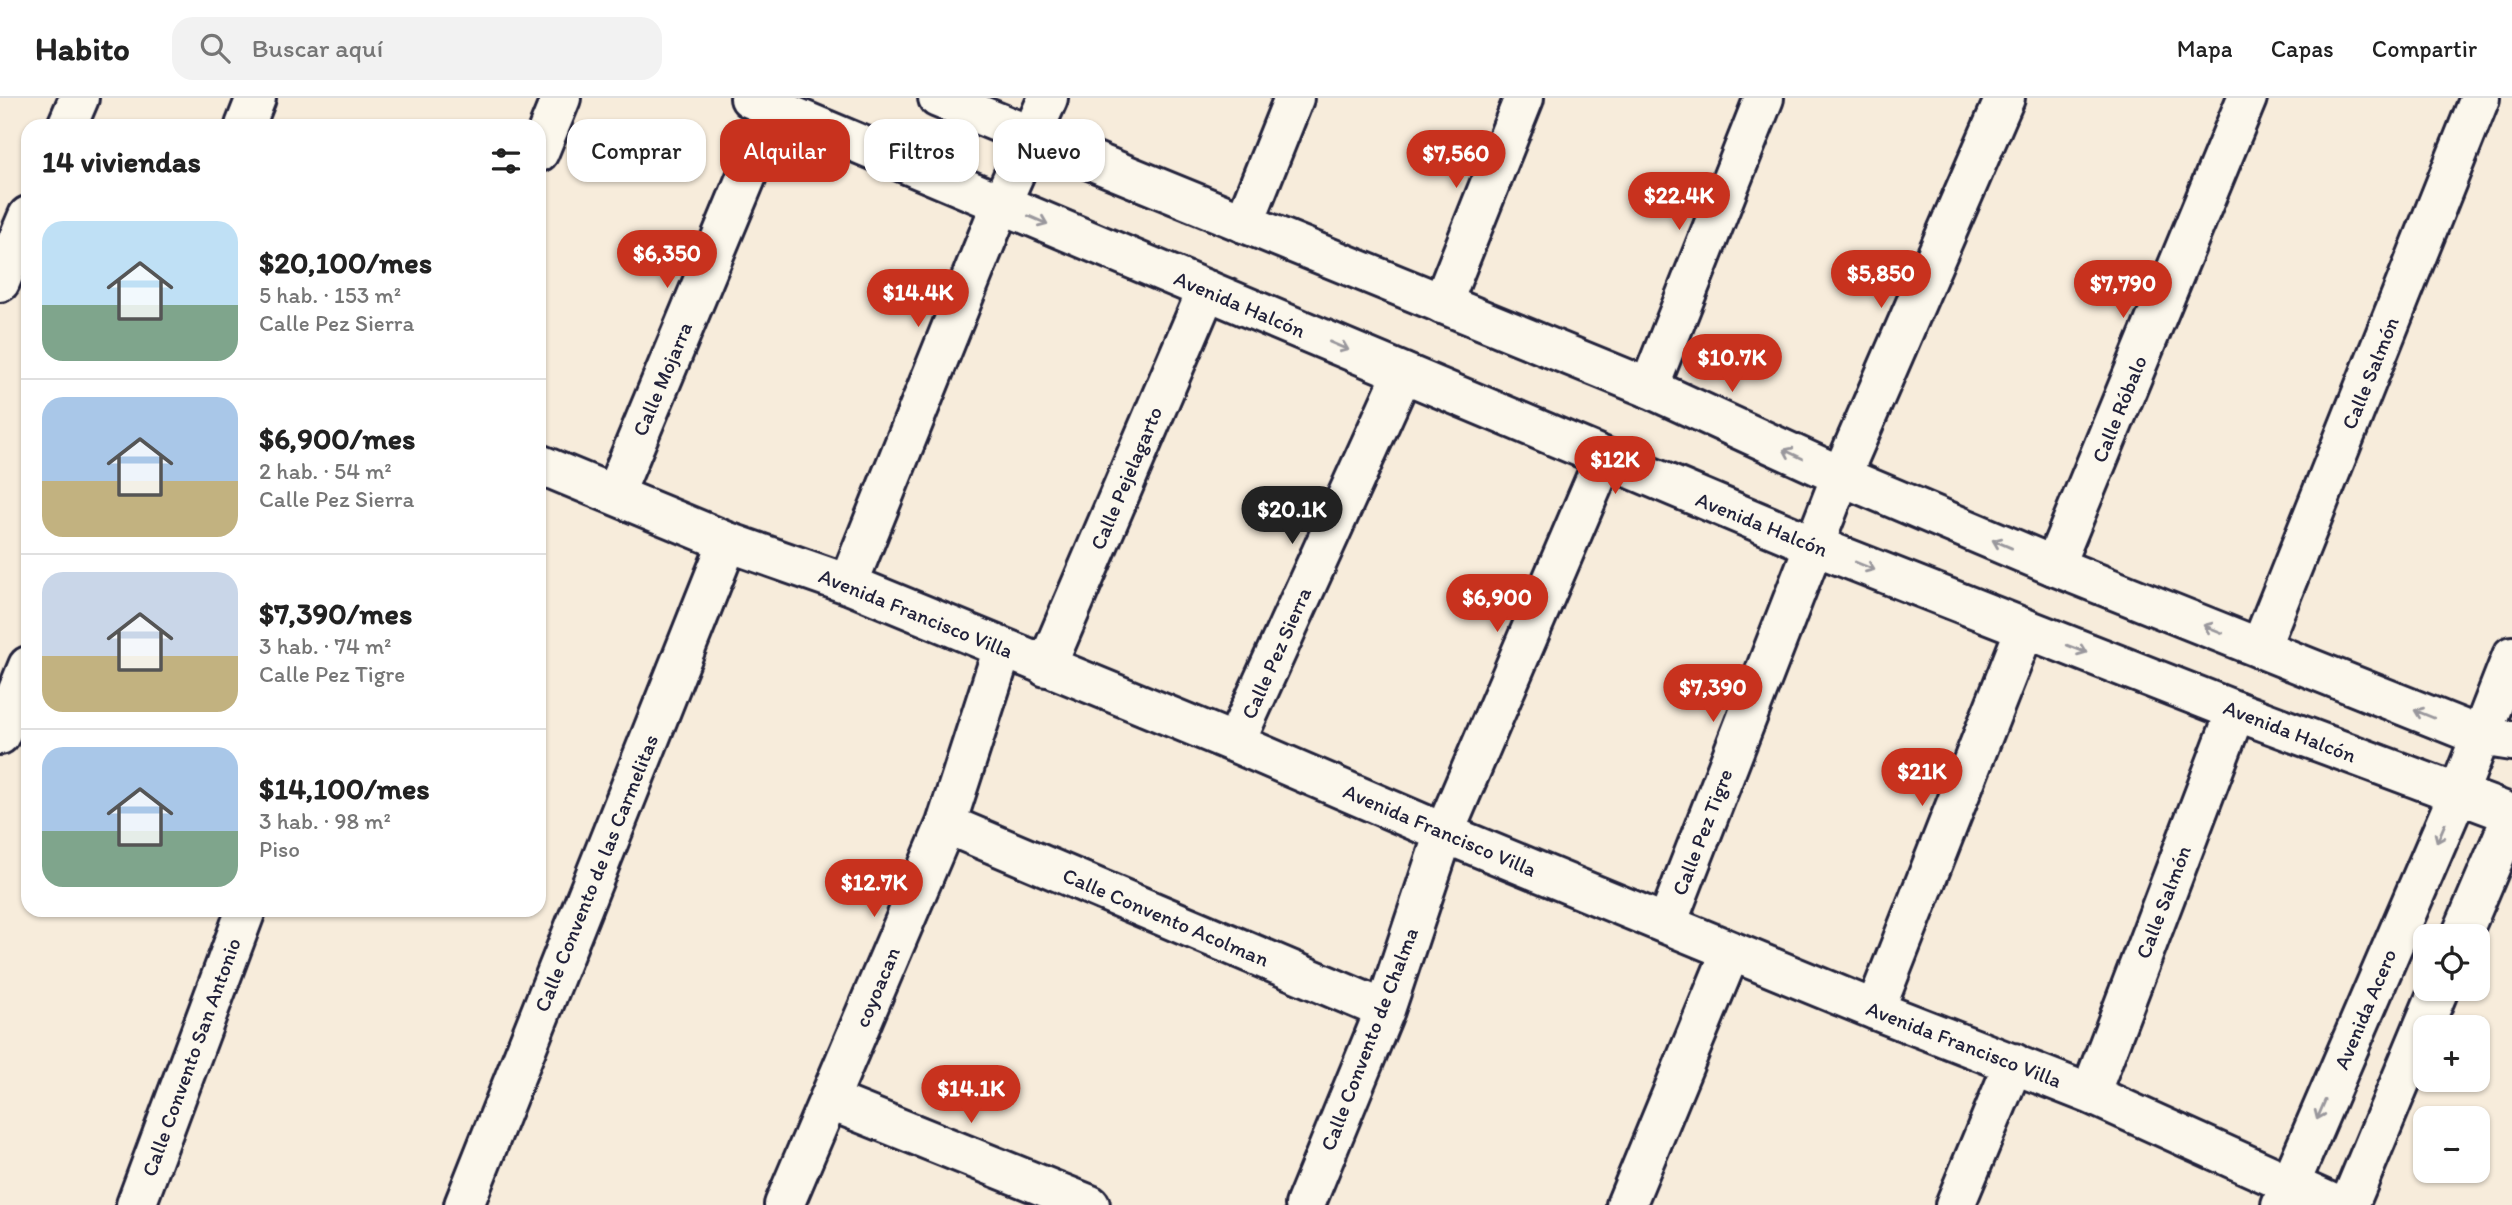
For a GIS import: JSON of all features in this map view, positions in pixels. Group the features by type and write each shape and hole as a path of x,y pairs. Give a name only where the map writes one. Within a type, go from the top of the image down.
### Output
{"street":[{"path":"70,119 79,98"},
{"path":"248,119 256,98"},
{"path":"546,135 561,98"},
{"path":"938,98 993,120"},
{"path":"1039,119 1048,98"},
{"path":"1244,223 1294,98"},
{"path":"1442,304 1524,98"},
{"path":"1648,388 1765,98"},
{"name":"Calle Pez Tigre","path":"1667,923 1841,476 2006,98"},
{"name":"Calle Róbalo","path":"2054,566 2247,98"},
{"name":"Calle Salmón","path":"2260,648 2480,98"},
{"name":"Avenida Halcón","path":"762,103 1814,545 2236,711 2512,815"},
{"name":"Calle Mojarra","path":"614,495 762,103"},
{"path":"1105,166 1648,388 1841,476 2054,566 2496,739"},
{"path":"848,584 1011,182"},
{"name":"Calle Pejelagarto","path":"1046,667 1207,290"},
{"name":"Calle Pez Sierra","path":"1235,743 1403,373"},
{"path":"1444,833 1604,459"},
{"name":"Avenida Francisco Villa","path":"546,467 728,542 848,584 1731,951 2090,1094 2285,1195 2336,1205"},
{"name":"Calle Convento de las Carmelitas","path":"464,1205 728,542"},
{"path":"1875,1010 2025,629"},
{"name":"coyoacan","path":"784,1205 946,824 1003,648"},
{"name":"Avenida Acero","path":"2285,1195 2458,794 2496,739 2512,656"},
{"path":"0,735 21,683"},
{"name":"Calle Salmón","path":"2090,1094 2236,711"},
{"path":"2466,924 2512,815"},
{"name":"Calle Convento Acolman","path":"946,824 1385,1010"},
{"name":"Calle Convento de Chalma","path":"1305,1205 1385,1010 1444,833"},
{"name":"Calle Convento San Antonio","path":"136,1205 243,917"},
{"path":"1626,1205 1731,951"},
{"path":"2349,1205 2434,1001"},
{"path":"1955,1205 2014,1063"},
{"path":"829,1100 1090,1205"}]}
